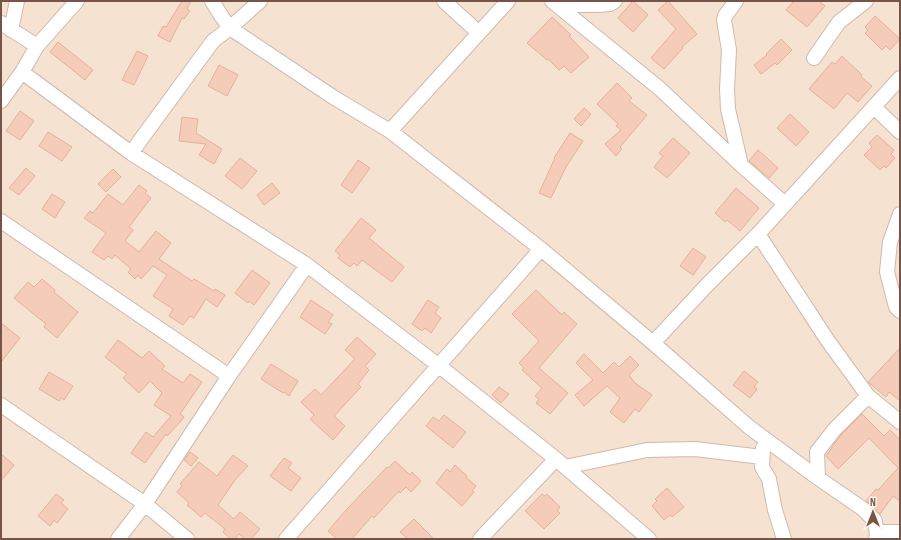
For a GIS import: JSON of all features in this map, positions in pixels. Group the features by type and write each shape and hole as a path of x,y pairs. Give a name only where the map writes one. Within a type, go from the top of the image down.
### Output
{"street":[{"path":"17,1 6,26 37,46"},
{"path":"1,102 22,72 37,46 77,1"},
{"path":"212,1 230,28 333,97 390,131 541,249 653,343 749,427 863,509 875,521 877,535 900,532"},
{"path":"131,153 213,41 260,1"},
{"path":"444,1 479,33"},
{"path":"390,131 508,1"},
{"path":"555,3 598,5 610,4 615,1"},
{"path":"736,1 724,20 729,50 727,89 728,109 741,166"},
{"path":"814,58 839,22 866,1"},
{"path":"555,3 658,88 741,166 786,204"},
{"path":"22,72 131,153 307,265 561,463 649,539"},
{"path":"653,343 786,204 900,78"},
{"path":"874,106 900,132"},
{"path":"900,214 890,242 887,272 896,307 900,311"},
{"path":"1,221 229,376"},
{"path":"758,234 828,341 868,396 900,422"},
{"path":"286,539 541,249"},
{"path":"118,539 145,504 229,376 307,265"},
{"path":"818,478 817,452 834,430 868,396"},
{"path":"1,405 145,504 187,539"},
{"path":"763,438 762,467 769,480 775,510 784,539"},
{"path":"480,539 561,463 647,450 695,449 762,456"}],"shaded area":[{"path":"1,1 900,1 900,539 1,539"}],"building":[{"path":"182,1 191,1 187,9 190,11 184,19 182,18 170,42 158,36 163,26 166,27"},
{"path":"633,1 648,15 633,32 618,18"},
{"path":"668,1 697,34 682,47 683,48 664,69 651,58 676,29 658,10"},
{"path":"794,1 819,1 825,6 807,27 786,10"},
{"path":"875,16 900,39 890,50 886,46 882,50 865,33 868,30 865,27"},
{"path":"552,17 571,35 569,36 589,57 571,73 564,66 559,70 548,59 547,60 527,43"},
{"path":"781,39 792,50 777,65 775,63 761,74 754,65 767,55 766,54"},
{"path":"58,42 93,70 85,80 50,52"},
{"path":"137,51 148,56 134,85 122,80"},
{"path":"842,56 862,75 861,77 872,86 858,102 847,93 834,109 809,89 832,62 835,64"},
{"path":"219,65 238,75 227,96 208,86"},
{"path":"617,83 632,98 629,101 647,115 620,147 622,149 616,156 605,144 621,130 616,126 618,124 597,104"},
{"path":"584,108 591,114 581,126 574,119"},
{"path":"20,111 34,121 20,140 6,131"},
{"path":"790,114 809,132 796,146 777,128"},
{"path":"182,117 198,119 196,133 222,149 214,164 199,155 206,144 179,141"},
{"path":"48,132 72,147 62,161 39,146"},
{"path":"570,133 583,141 566,167 551,198 539,193 554,158"},
{"path":"877,135 894,150 891,154 895,158 886,168 884,166 880,170 864,155 872,147 869,143"},
{"path":"673,138 690,153 667,178 654,167 663,156 659,153"},
{"path":"758,150 778,168 769,178 749,161"},
{"path":"240,158 257,171 242,189 225,176"},
{"path":"358,160 370,168 352,193 341,185"},
{"path":"26,168 35,176 19,195 9,188"},
{"path":"113,169 121,177 106,192 98,184"},
{"path":"272,183 280,193 264,205 257,195"},
{"path":"139,185 147,191 145,193 151,198 129,227 133,230 125,241 139,252 156,231 171,243 159,259 192,281 194,279 214,291 215,289 225,295 217,307 206,299 194,318 190,316 183,325 169,316 173,309 153,296 167,275 153,266 141,279 138,275 135,279 128,272 131,269 115,255 112,259 108,256 104,260 92,252 106,233 84,218 90,211 93,213 108,194 123,205"},
{"path":"736,188 759,208 740,231 727,220 725,222 715,213"},
{"path":"52,194 65,202 55,218 42,209"},
{"path":"361,218 376,230 369,238 404,267 392,282 362,260 357,266 354,263 350,267 338,258 340,255 335,251"},
{"path":"693,248 706,257 693,275 680,266"},
{"path":"252,270 270,283 254,305 249,301 248,303 235,293"},
{"path":"42,279 55,290 54,292 78,312 57,338 44,327 46,324 14,298 28,282 34,287"},
{"path":"536,290 562,315 564,312 577,324 539,368 568,393 550,414 536,403 539,399 535,396 542,388 522,370 524,368 519,363 539,341 512,314"},
{"path":"311,300 333,315 328,322 332,324 325,334 300,317"},
{"path":"428,300 439,307 435,313 441,318 431,333 425,328 422,331 412,324"},
{"path":"1,323 20,338 1,362"},
{"path":"357,337 376,354 365,366 369,370 358,384 361,387 334,416 345,426 333,440 310,419 314,415 301,402 315,389 321,395 355,359 345,350"},
{"path":"118,340 142,358 149,351 165,366 162,369 183,383 190,374 202,382 180,414 184,417 167,436 166,434 145,463 131,453 146,432 153,437 171,416 154,405 162,393 150,381 139,393 123,378 127,374 105,357"},
{"path":"900,348 900,401 889,392 886,397 868,382"},
{"path":"584,354 603,373 614,362 619,367 630,356 639,365 629,375 635,383 652,395 639,412 635,409 624,423 610,412 620,398 607,386 584,406 575,395 593,380 576,363"},
{"path":"271,364 298,381 289,396 261,379"},
{"path":"744,371 758,382 754,387 757,389 750,398 733,385"},
{"path":"49,372 73,386 64,400 61,398 59,401 39,389"},
{"path":"499,387 509,394 501,403 492,395"},
{"path":"862,414 884,436 890,430 900,440 900,501 893,496 880,514 866,501 898,468 869,438 838,469 826,456 840,436"},
{"path":"444,415 466,432 453,448 426,426 433,417 439,421"},
{"path":"190,452 198,458 191,466 184,460"},
{"path":"1,454 14,465 1,481"},
{"path":"233,455 248,466 235,480 218,505 234,519 240,512 260,529 251,539 245,539 239,534 235,539 231,539 223,532 225,529 205,513 201,517 187,505 189,503 177,492 182,486 180,484 199,462 217,476"},
{"path":"284,458 292,463 288,468 301,478 291,491 270,476"},
{"path":"395,461 410,475 412,472 421,481 411,492 406,487 400,493 399,491 374,518 372,516 352,539 337,539 328,531 387,467 388,468"},
{"path":"455,465 476,486 472,491 474,492 462,506 436,483 447,469 450,472"},
{"path":"667,488 684,507 672,517 670,515 664,520 652,506 657,501 655,499"},
{"path":"56,494 64,500 61,503 68,509 57,523 54,520 50,526 38,516"},
{"path":"542,494 545,496 547,494 560,507 557,511 560,513 544,529 525,511"},
{"path":"414,519 434,539 408,539 400,532"}]}
